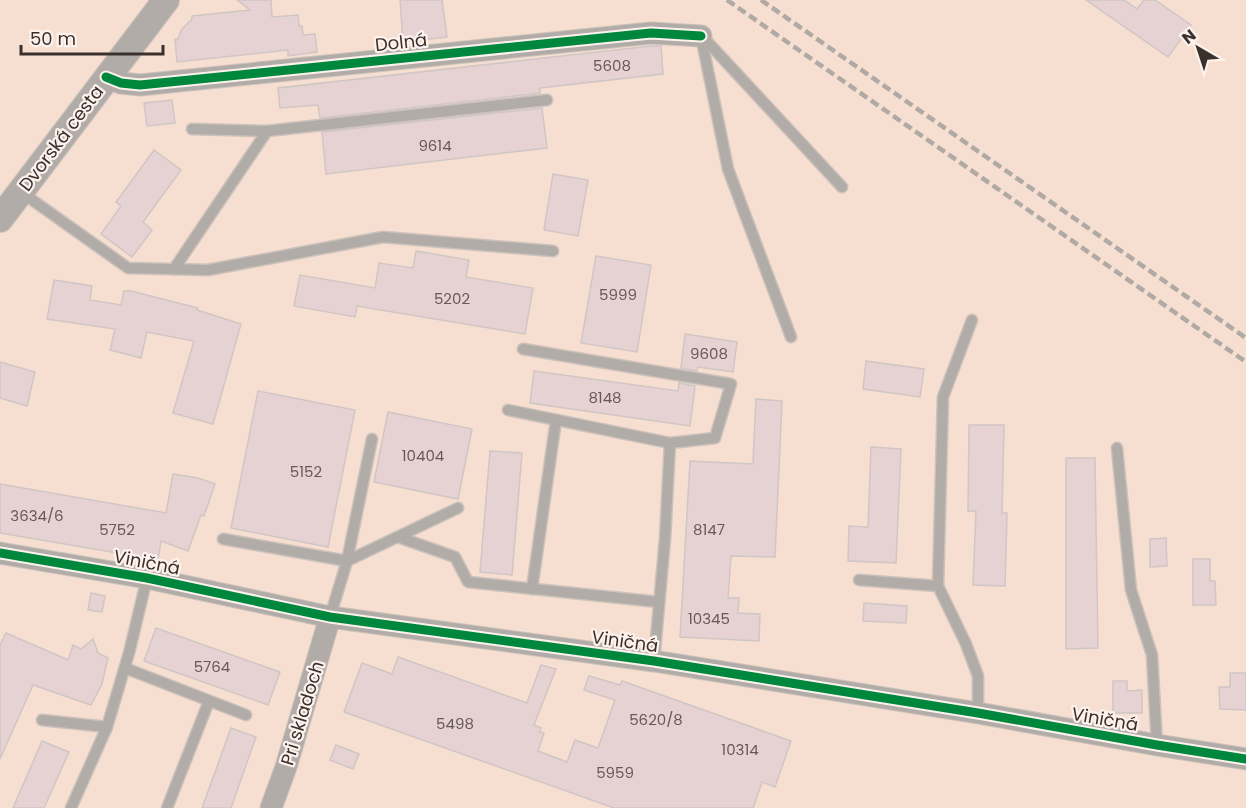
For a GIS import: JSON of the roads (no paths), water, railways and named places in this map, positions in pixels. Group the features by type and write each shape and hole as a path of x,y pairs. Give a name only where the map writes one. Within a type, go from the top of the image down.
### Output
{"street":[{"name":"Dvorská cesta","path":"0,219 166,0"},
{"name":"Dolná","path":"106,77 121,83 140,86 651,33 701,36"},
{"name":"Viničná","path":"0,553 147,578 330,617 654,661 978,712 1157,746 1246,759"},
{"name":"Pri skladoch","path":"271,808 286,767 330,617"}],"lane":[{"path":"701,36 842,188"},
{"path":"701,36 728,169 791,337"},
{"path":"192,129 267,131 547,100"},
{"path":"174,269 267,131"},
{"path":"21,192 128,268 208,270 383,237 553,251"},
{"path":"972,320 943,398 938,586 966,644 978,676 978,712"},
{"path":"508,410 670,443 715,438 731,384 523,349"},
{"path":"532,589 556,420"},
{"path":"330,617 347,561 372,439"},
{"path":"654,661 670,443"},
{"path":"1117,448 1131,590 1152,655 1157,746"},
{"path":"223,539 347,561 458,508"},
{"path":"398,537 455,557 468,582 659,602"},
{"path":"71,808 107,727 125,668 147,578"},
{"path":"859,580 938,586"},
{"path":"125,668 246,715"},
{"path":"167,808 209,701"},
{"path":"42,720 107,727"}],"railway":[{"path":"727,0 1246,362"},
{"path":"761,0 1246,338"}]}
